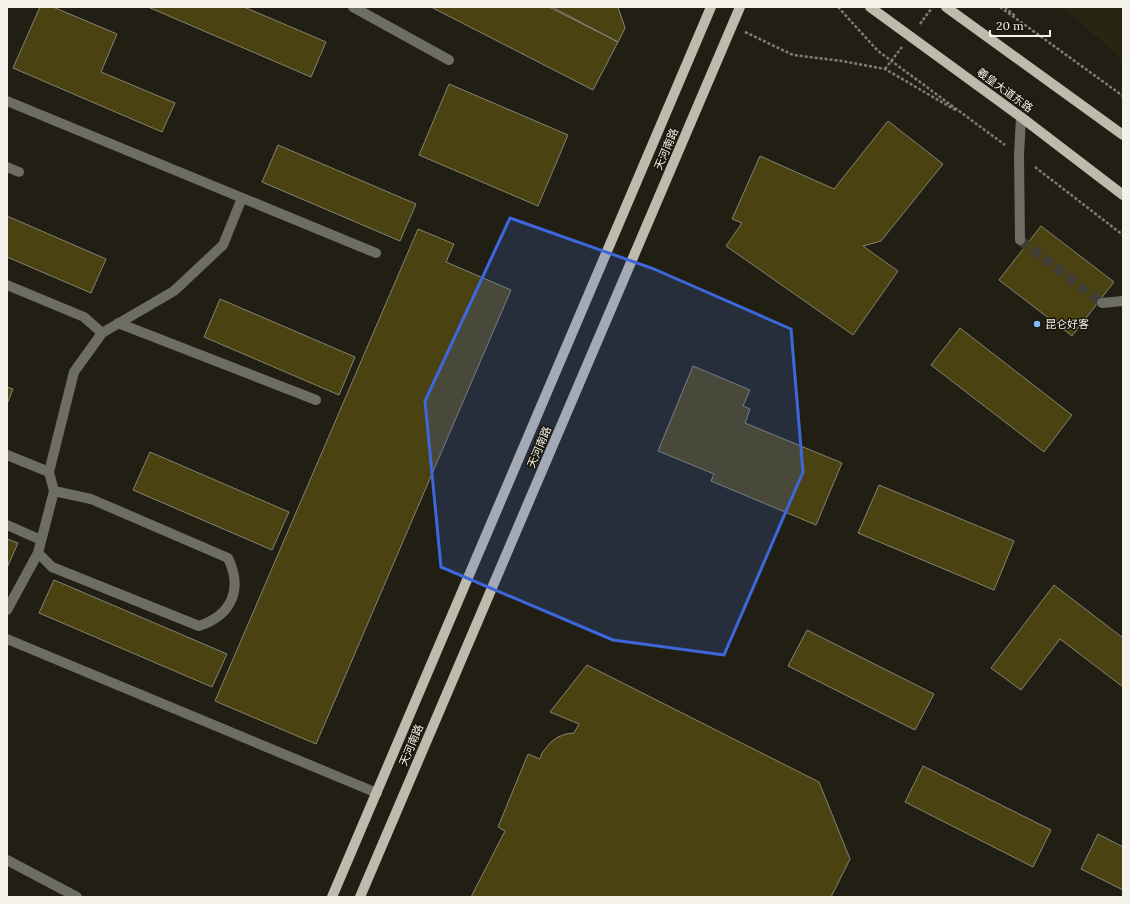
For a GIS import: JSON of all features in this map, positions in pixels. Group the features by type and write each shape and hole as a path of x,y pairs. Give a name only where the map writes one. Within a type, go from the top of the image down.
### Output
{"main road":[{"name":"天河南路","path":"332,897 711,7"},
{"name":"天河南路","path":"360,897 740,7"},
{"name":"羲皇大道东路","path":"870,7 1021,117 1123,195"},
{"path":"946,7 1123,135"}],"street":[{"path":"353,7 449,60"},
{"path":"7,101 376,253"},
{"path":"1020,240 1019,155 1021,117"},
{"path":"7,167 19,172"},
{"path":"7,610 38,553 54,491 49,472 74,372 102,332 174,291 223,245 242,198"},
{"path":"7,285 84,316 102,332"},
{"path":"1102,303 1123,301"},
{"path":"118,323 316,400"},
{"path":"7,455 49,472"},
{"path":"38,553 52,567 199,626 209,623 225,610 231,601 234,590 235,579 233,568 228,558 91,500 54,491"},
{"path":"7,525 41,540"},
{"path":"7,639 377,793"},
{"path":"7,860 77,897"}],"path":[{"path":"838,7 878,51 1019,155 1123,235"},
{"path":"1000,7 1123,96"},
{"path":"1005,7 1024,25"},
{"path":"732,26 793,55 842,60 885,69 969,118"}],"highlighted area":[{"path":"510,218 654,269 791,329 803,472 724,655 613,640 441,567 425,401"}],"shaded area":[{"path":"1063,7 1123,7 1123,60"}],"building":[{"path":"40,7 53,7 117,34 101,72 175,103 162,132 13,68"},
{"path":"148,7 244,7 326,42 311,77"},
{"path":"431,7 549,7 618,42 593,90"},
{"path":"552,7 618,7 625,28 618,42"},
{"path":"449,84 568,135 538,206 419,155"},
{"path":"888,121 943,164 881,241 863,246 898,271 853,335 726,246 742,223 732,219 760,156 834,189"},
{"path":"278,145 416,204 400,241 262,182"},
{"path":"7,216 106,259 91,293 7,257"},
{"path":"1041,226 1114,282 1072,336 999,280"},
{"path":"418,229 454,244 446,262 511,290 316,744 215,701"},
{"path":"220,299 355,357 339,395 204,337"},
{"path":"960,328 1072,415 1044,452 931,365"},
{"path":"693,366 750,390 743,406 750,409 745,423 842,463 816,525 711,481 714,474 658,451"},
{"path":"7,387 13,389 7,404"},
{"path":"150,452 289,512 272,550 133,490"},
{"path":"879,485 1014,541 994,590 858,533"},
{"path":"7,539 18,543 7,568"},
{"path":"54,580 227,654 212,687 39,613"},
{"path":"1054,585 1123,638 1123,687 1060,639 1021,690 991,668"},
{"path":"807,630 934,694 915,730 788,666"},
{"path":"587,665 819,782 850,859 831,897 471,897 505,831 498,827 528,754 540,759 542,753 551,742 558,737 574,733 579,724 550,712"},
{"path":"923,766 1051,830 1033,867 905,802"},
{"path":"1098,834 1123,847 1123,890 1081,869"}],"tunnel":[{"path":"1020,240 1102,303"}],"place":[{"name":"昆仑好客","path":"1037,324"}]}
